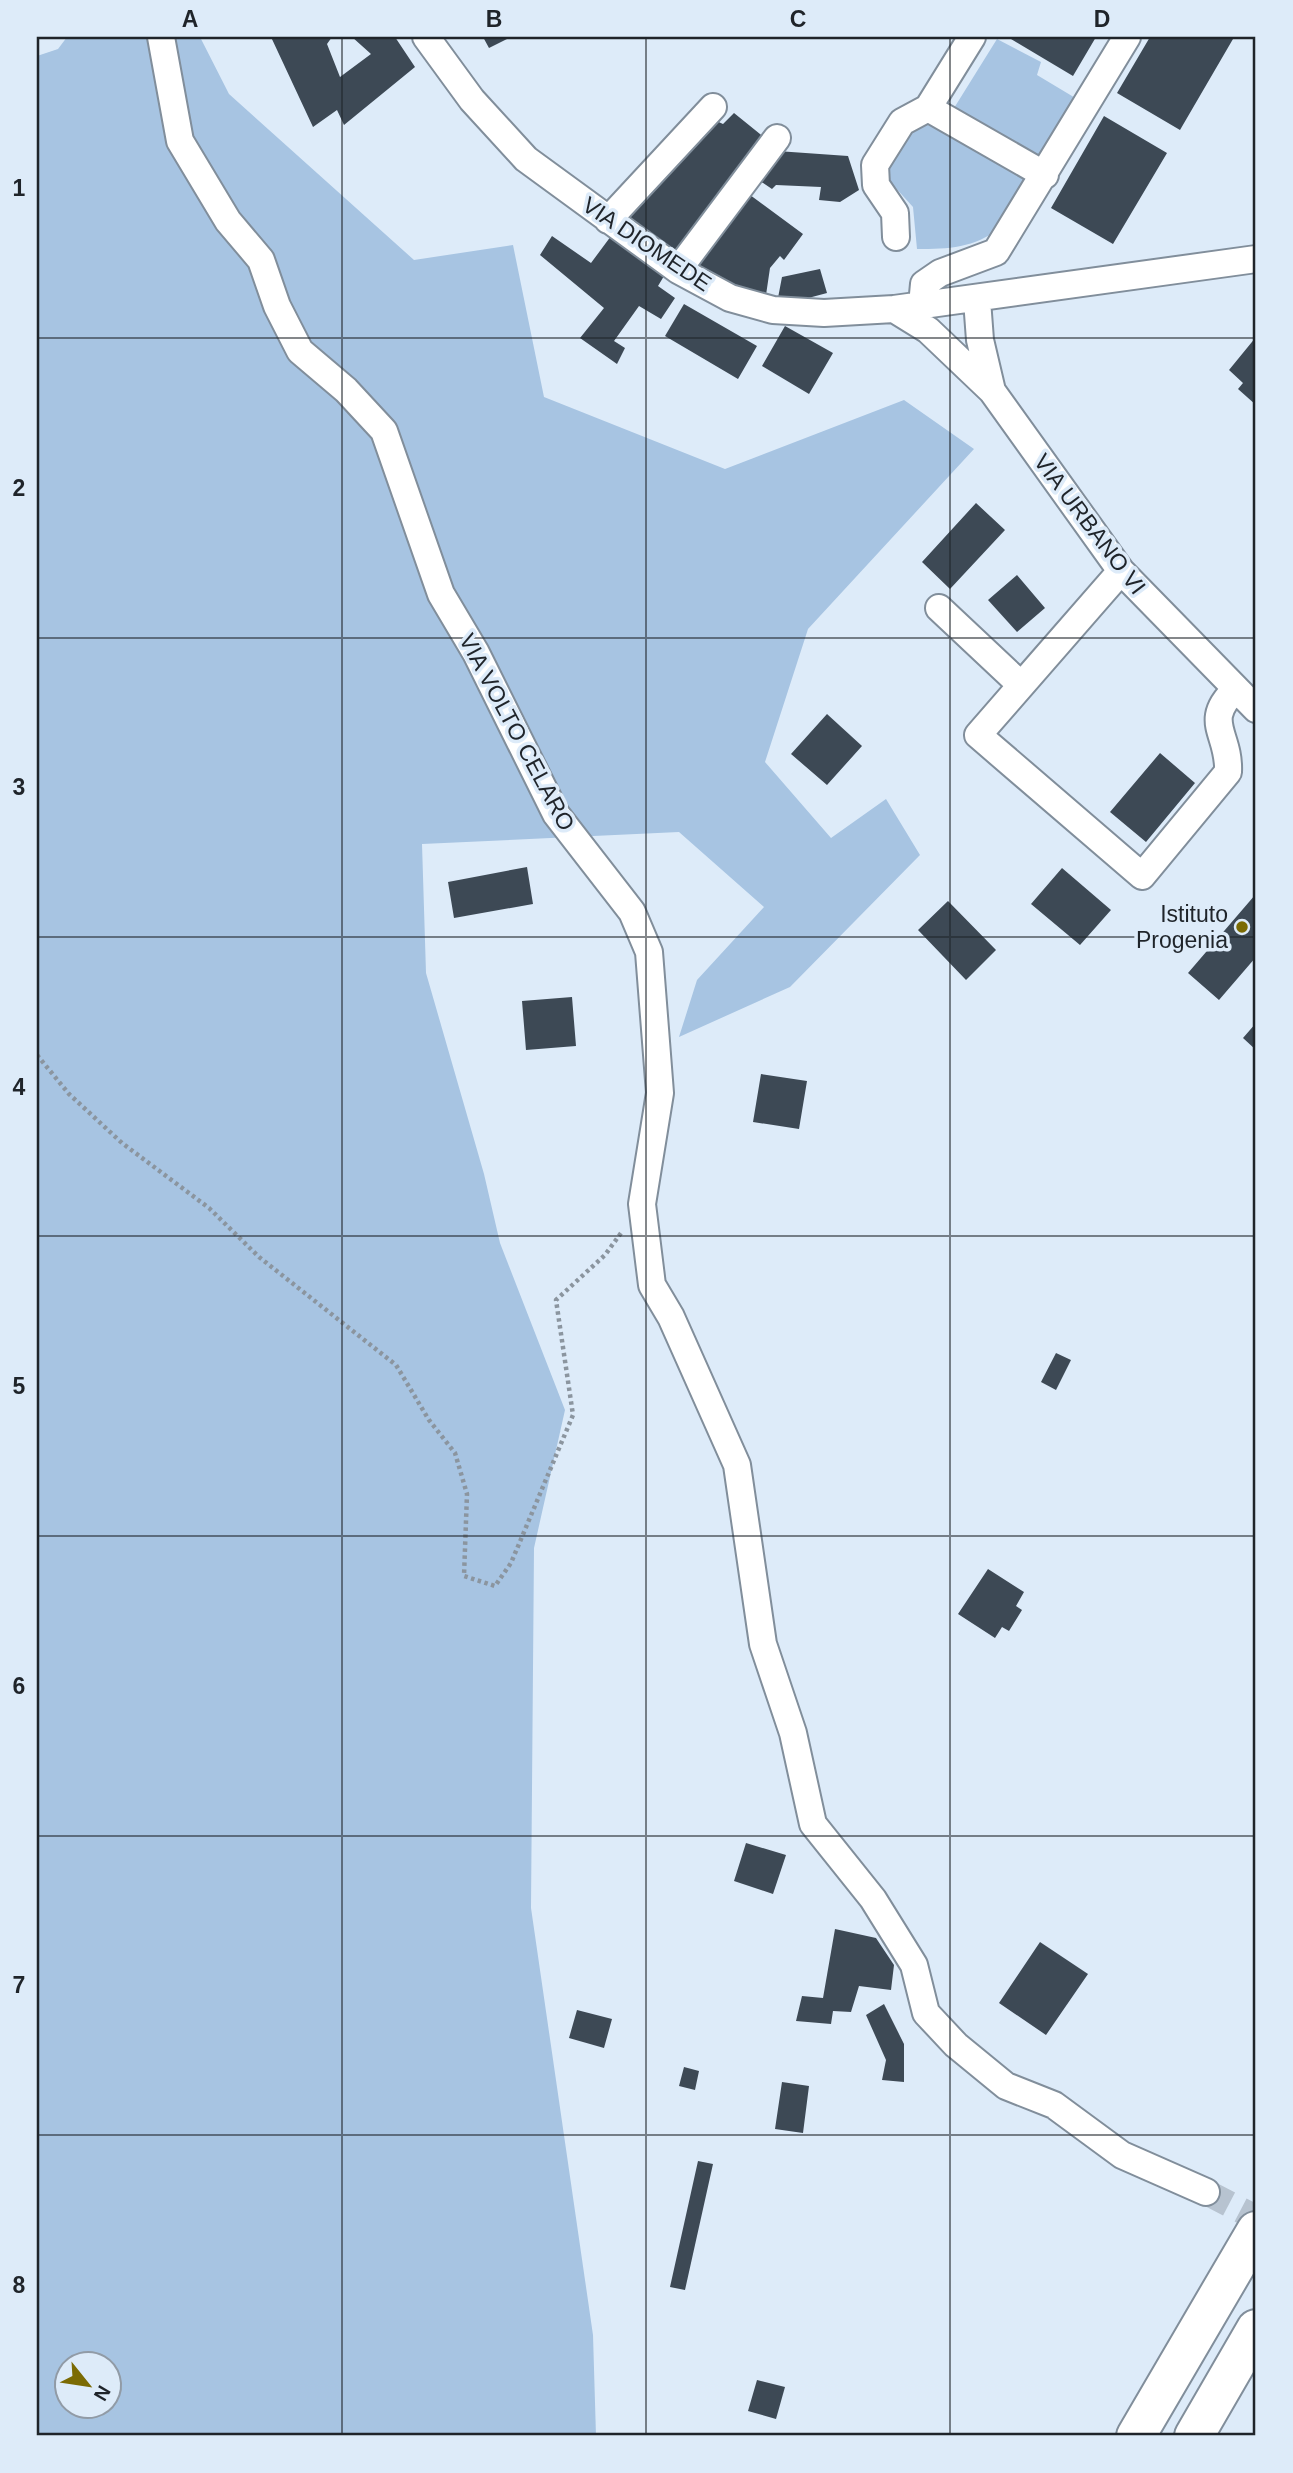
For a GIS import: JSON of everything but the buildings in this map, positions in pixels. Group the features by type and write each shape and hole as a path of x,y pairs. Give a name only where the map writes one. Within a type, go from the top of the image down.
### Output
{"highway":[{"path":"1136,2436 1256,2231"},
{"path":"1194,2436 1256,2329"}],"street":[{"name":"VIA VOLTO CELARO","path":"162,37 180,141 228,220 261,260 276,306 300,351 346,390 384,431 441,594 476,653 556,814 632,912 649,952 660,1093 642,1204 652,1285 671,1317 737,1465 763,1644 793,1733 813,1824 873,1899 914,1965 926,2012 956,2045 1006,2087 1054,2105 1122,2155 1206,2192"},
{"path":"896,237 895,213 876,185 874,165 902,122 928,108 972,37"},
{"path":"922,305 924,284 996,252 1127,37"},
{"name":"VIA DIOMEDE","path":"430,38 472,100 526,159 678,270 730,298 773,310 824,313 894,309 977,300 1256,260"},
{"path":"608,219 713,107"},
{"path":"928,108 1045,175"},
{"path":"678,270 777,138"},
{"name":"VIA URBANO VI","path":"977,300 980,340 992,391"},
{"name":"VIA URBANO VI","path":"894,309 928,330 992,391 1121,571 1256,709"},
{"path":"1121,571 978,735 1142,876 1227,772 1228,759 1217,716 1221,703 1236,689"},
{"path":"939,608 1021,685"}],"path":[{"path":"37,1055 69,1094 122,1143 209,1208 259,1257 396,1365 429,1420 455,1453 467,1494 464,1576 495,1586 511,1563 573,1415 556,1300 605,1255 642,1204"}],"shaded area":[{"path":"67,37 200,37 229,94 414,260 513,245 544,397 725,469 904,400 974,449 808,629 765,762 831,838 886,799 920,855 790,987 679,1037 697,980 764,907 679,832 422,844 426,973 484,1174 500,1243 565,1410 534,1548 531,1908 593,2335 596,2436 37,2436 37,56 58,49"},
{"path":"997,39 1041,62 1037,75 1077,99 1000,228 981,240 961,246 917,249 913,207 883,174 909,131 921,123 941,129"}],"tunnel":[{"path":"1206,2192 1256,2218"}],"place":[{"name":"Istituto Progenia","path":"1242,927"}]}
